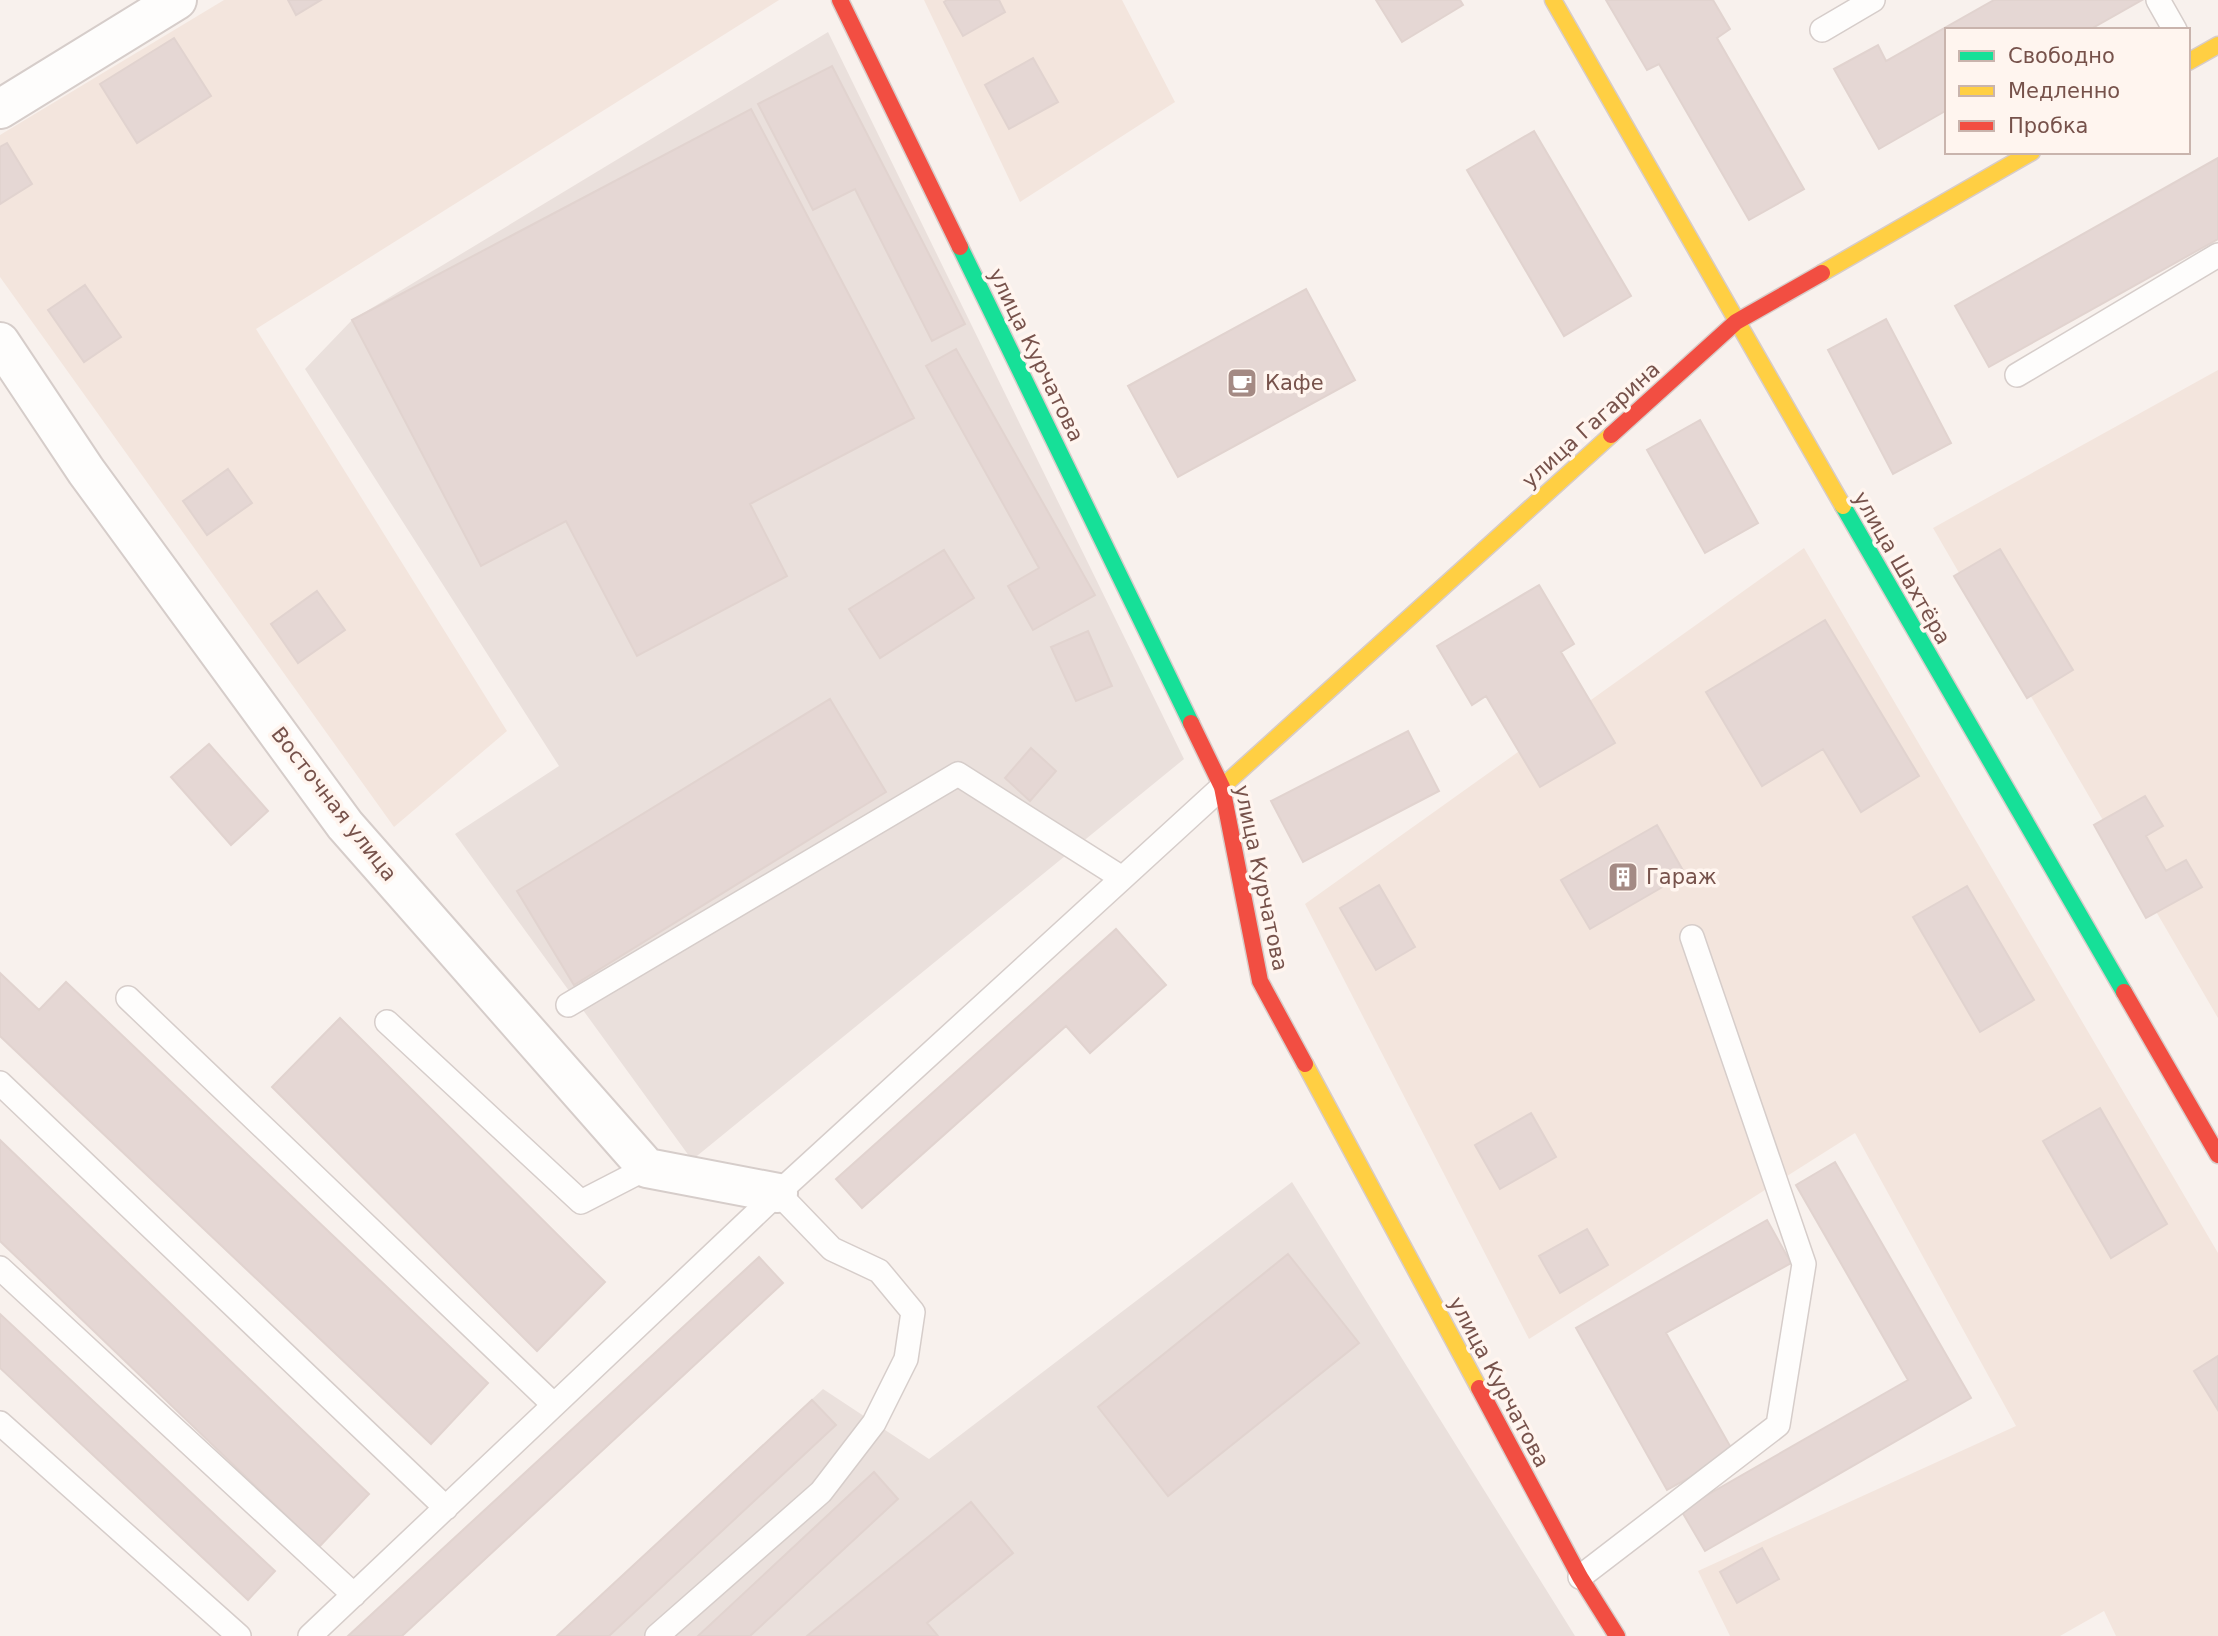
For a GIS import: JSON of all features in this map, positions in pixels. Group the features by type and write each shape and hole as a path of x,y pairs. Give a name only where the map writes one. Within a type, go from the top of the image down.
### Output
{"street":[{"path":"0,109 177,0"},
{"name":"улица Курчатова","path":"840,0 1222,787 1260,981 1580,1577 1616,1636"},
{"name":"улица Шахтёра","path":"1553,0 2218,1156"},
{"path":"2190,58 2218,45"},
{"name":"улица Гагарина","path":"1222,787 1736,322 2029,154"},
{"name":"Восточная улица","path":"0,342 86,471 345,825 647,1168"},
{"path":"647,1168 778,1194"}],"lane":[{"path":"1822,30 1873,0"},
{"path":"2158,0 2174,28"},
{"path":"2017,375 2218,256"},
{"path":"568,1005 958,774 1122,878"},
{"path":"310,1636 778,1194 1222,787"},
{"path":"1580,1577 1779,1425 1804,1264 1692,937"},
{"path":"128,998 554,1405"},
{"path":"387,1022 581,1202 647,1168"},
{"path":"0,1083 446,1508"},
{"path":"657,1636 821,1492 874,1423 906,1359 913,1312 880,1271 832,1249 778,1194"},
{"path":"0,1268 354,1595"},
{"path":"0,1423 239,1636"}],"shaded area":[{"path":"224,0 779,0 256,329 507,731 394,827 0,277 0,135"},
{"path":"924,0 1122,0 1175,102 1020,202"},
{"path":"828,32 1184,759 692,1160 455,834 559,766 305,369 352,320"},
{"path":"2218,370 2218,1018 1933,528"},
{"path":"1804,548 2218,1253 2218,1636 2116,1636 2104,1611 2060,1636 1730,1636 1698,1571 2016,1426 1855,1133 1529,1339 1305,904"},
{"path":"1292,1182 1575,1636 557,1636 823,1389 929,1459"}],"building":[{"path":"288,0 321,0 296,15"},
{"path":"999,0 1005,12 963,36 944,2"},
{"path":"1376,0 1460,0 1463,5 1402,42"},
{"path":"1606,0 1713,0 1730,29 1717,38 1804,189 1749,220 1659,64 1647,70"},
{"path":"1994,0 2142,0 2093,28 1945,28 1945,111 1879,149 1834,69 1878,45 1886,61"},
{"path":"174,38 211,96 137,143 100,84"},
{"path":"1033,58 1058,102 1009,129 985,85"},
{"path":"832,66 965,324 932,341 855,189 813,210 758,104"},
{"path":"751,109 914,418 750,504 787,576 637,656 566,521 481,566 352,320"},
{"path":"1534,131 1631,296 1564,336 1467,170"},
{"path":"7,143 32,184 0,204 0,147"},
{"path":"2218,158 2218,239 1989,367 1955,306"},
{"path":"85,285 121,337 84,362 48,310"},
{"name":"Кафе","path":"1306,289 1355,380 1178,477 1128,386"},
{"path":"1886,319 1951,443 1893,474 1828,350"},
{"path":"956,349 1095,595 1033,630 1008,586 1039,568 926,366"},
{"path":"1700,420 1758,523 1705,553 1647,450"},
{"path":"228,469 252,503 207,535 183,501"},
{"path":"2000,549 2073,670 2027,698 1954,576"},
{"path":"944,550 974,598 880,658 849,609"},
{"path":"1539,585 1574,644 1561,652 1615,743 1540,787 1486,696 1472,705 1437,646"},
{"path":"317,591 345,630 298,663 271,624"},
{"path":"1825,620 1919,776 1861,812 1823,749 1762,786 1706,692"},
{"path":"1088,631 1112,686 1076,701 1051,647"},
{"path":"830,699 886,792 574,985 517,891"},
{"path":"1408,731 1439,791 1303,862 1271,801"},
{"path":"209,744 268,811 231,845 171,777"},
{"path":"1031,748 1056,771 1030,801 1005,778"},
{"path":"2145,796 2163,826 2146,836 2166,871 2186,860 2202,887 2146,918 2094,825"},
{"name":"Гараж","path":"1657,825 1685,874 1590,929 1561,880"},
{"path":"1379,885 1415,947 1376,970 1340,908"},
{"path":"1967,886 2034,1000 1980,1032 1913,917"},
{"path":"1116,929 1166,985 1090,1053 1066,1026 862,1208 836,1179"},
{"path":"0,973 39,1010 66,982 488,1383 431,1444 0,1036"},
{"path":"340,1018 605,1282 537,1351 272,1087"},
{"path":"2100,1108 2167,1224 2111,1258 2043,1141"},
{"path":"1531,1113 1556,1157 1500,1189 1475,1145"},
{"path":"0,1140 369,1494 319,1547 0,1241"},
{"path":"1835,1162 1971,1398 1705,1551 1681,1510 1908,1380 1796,1185"},
{"path":"1767,1220 1791,1263 1666,1333 1734,1453 1667,1490 1576,1328"},
{"path":"1587,1229 1608,1265 1560,1293 1539,1256"},
{"path":"1288,1254 1359,1343 1168,1496 1098,1407"},
{"path":"759,1257 783,1283 402,1636 348,1636"},
{"path":"0,1314 275,1571 248,1600 0,1368"},
{"path":"2218,1356 2218,1410 2194,1371"},
{"path":"812,1400 836,1425 609,1636 557,1636"},
{"path":"874,1472 898,1499 750,1636 698,1636"},
{"path":"971,1502 1013,1553 927,1623 938,1636 807,1636"},
{"path":"1762,1548 1779,1579 1737,1603 1720,1572"}],"traffic: fast":[{"path":"960,247 1191,723"},
{"path":"1843,506 2124,992"}],"traffic: slow":[{"path":"1553,0 1843,506"},
{"path":"2190,61 2218,45"},
{"path":"1822,273 2029,154"},
{"path":"1222,787 1611,435"},
{"path":"1305,1064 1479,1388"}],"traffic: jam":[{"path":"840,0 960,247"},
{"path":"1611,435 1736,322 1822,273"},
{"path":"1191,723 1222,787 1260,981 1305,1064"},
{"path":"2124,992 2218,1155"},
{"path":"1479,1388 1580,1577 1617,1636"}],"place":[{"name":"Кафе","path":"1242,383"},
{"name":"Гараж","path":"1623,877"}]}
